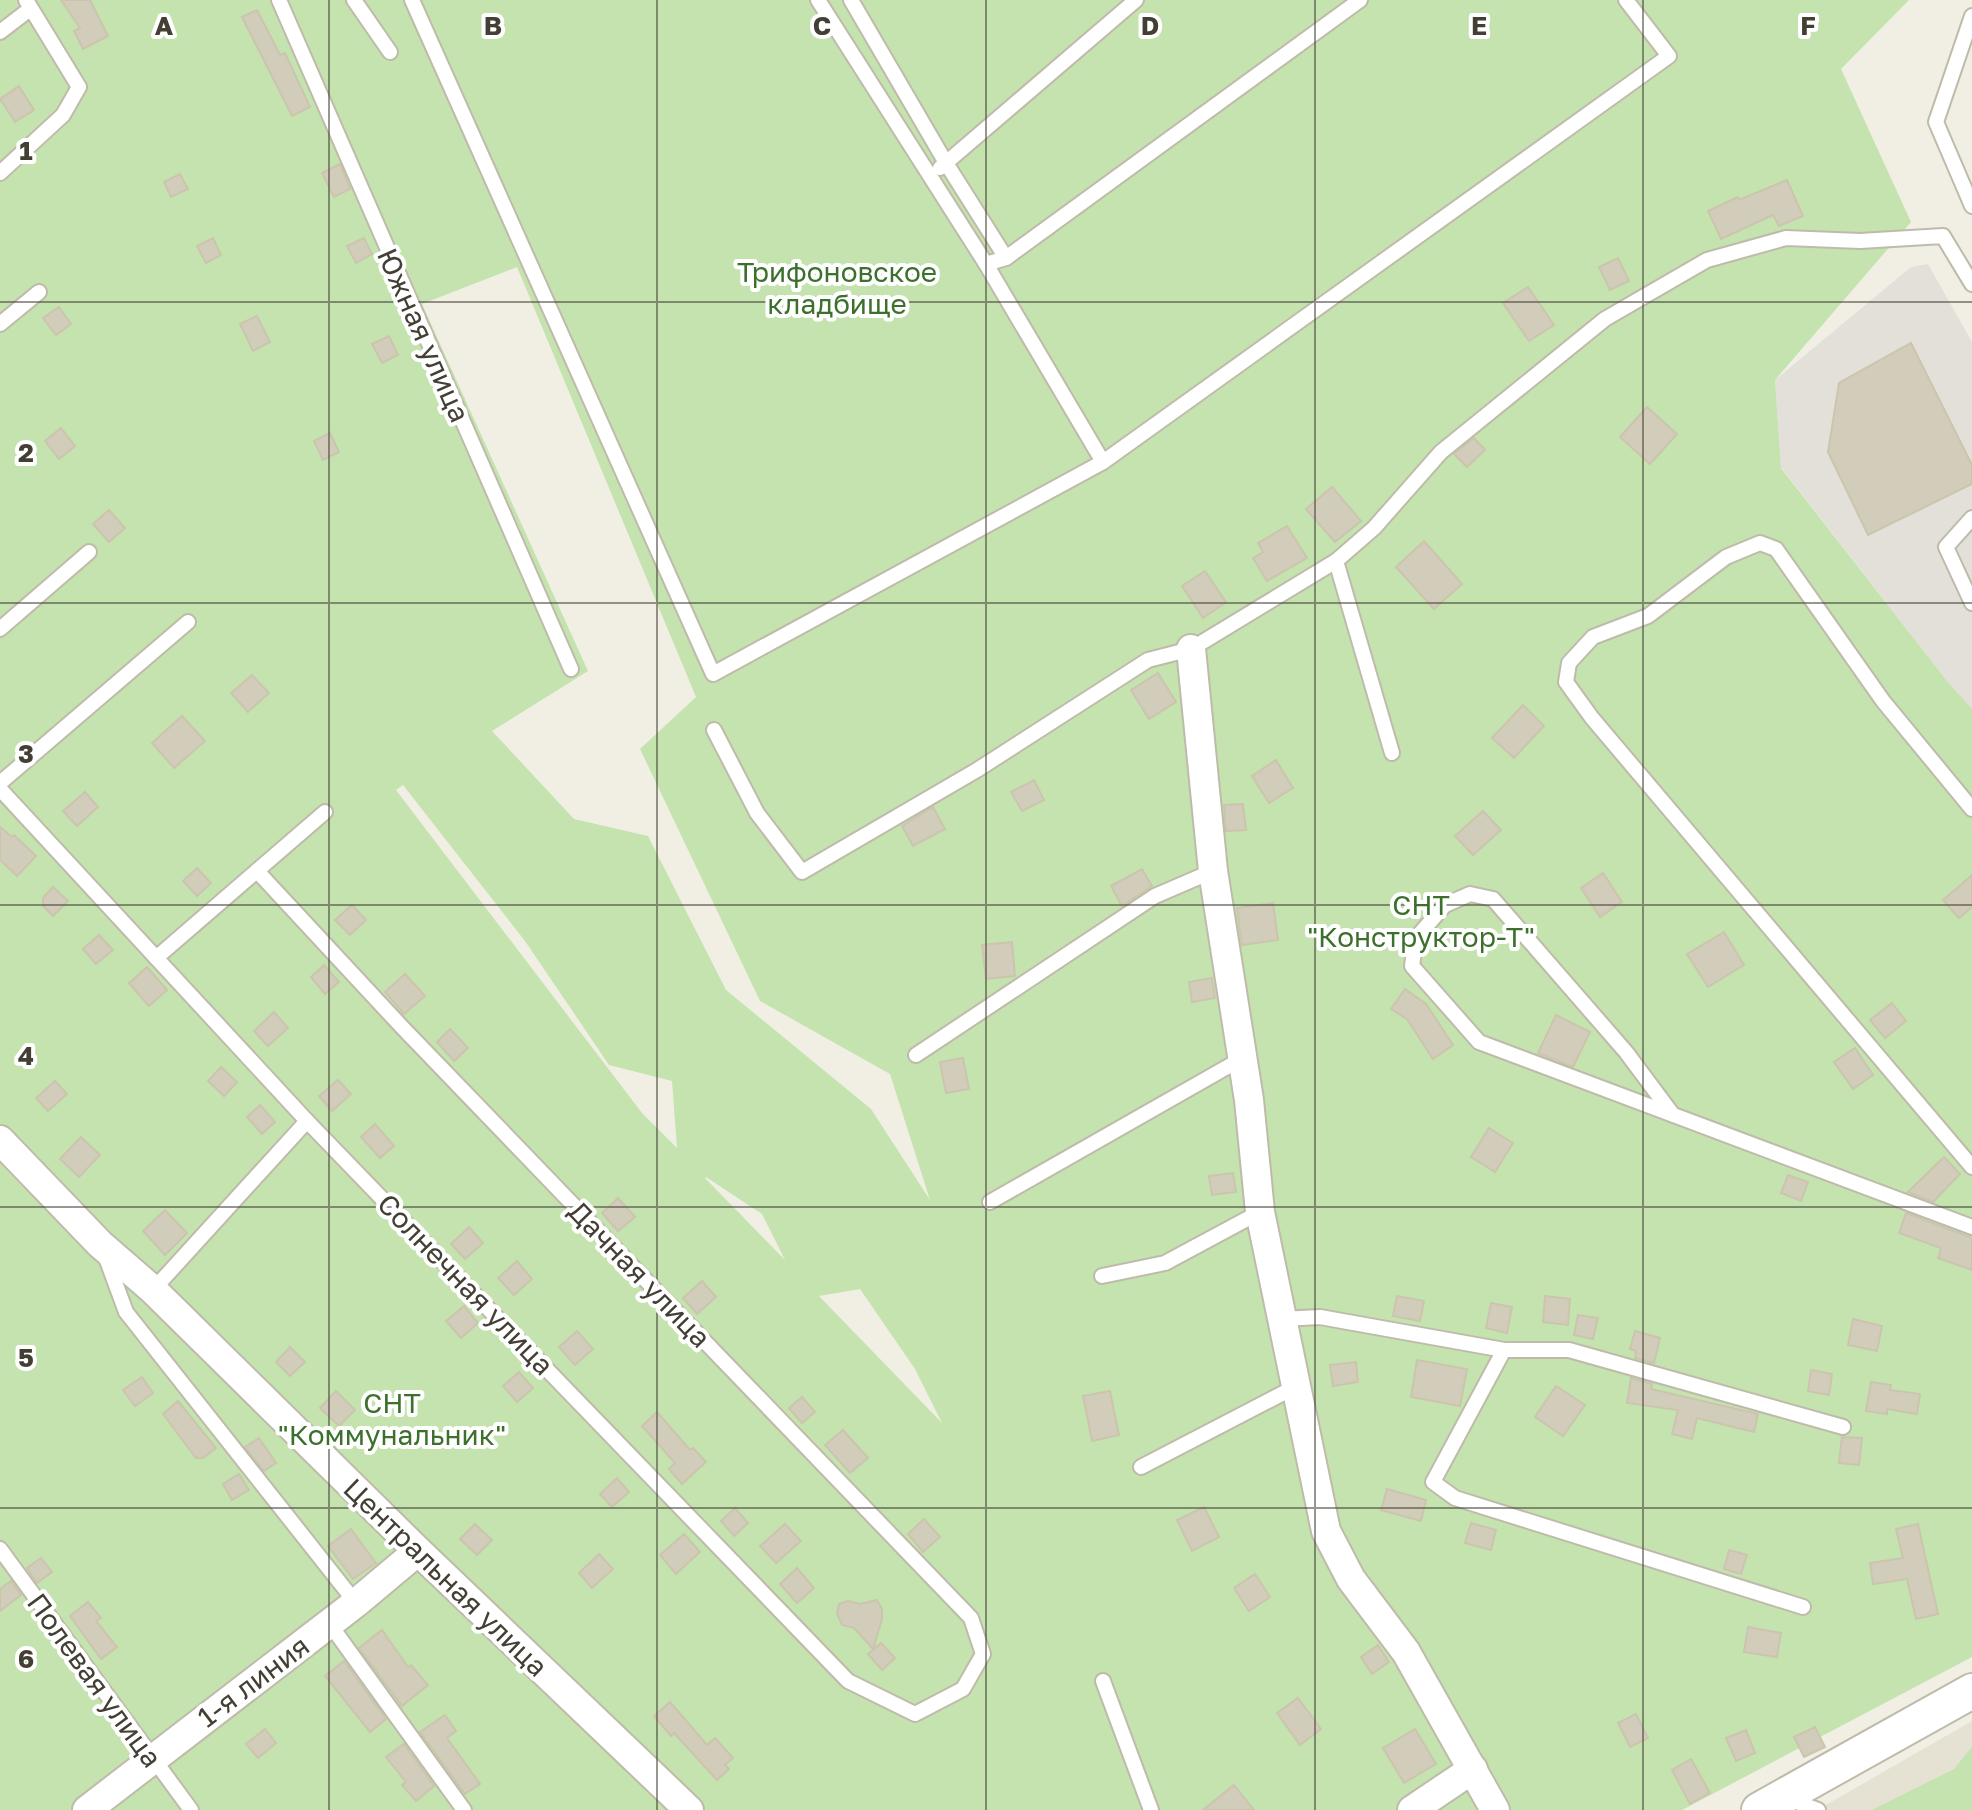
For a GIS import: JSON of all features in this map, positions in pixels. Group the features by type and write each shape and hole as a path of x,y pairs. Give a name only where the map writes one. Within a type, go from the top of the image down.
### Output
{"street":[{"path":"1191,649 1213,871 1243,1058 1260,1212 1326,1531 1351,1579 1406,1652 1495,1810"},
{"name":"Центральная улица","path":"0,1140 100,1244 153,1290 418,1551 689,1810"},
{"name":"1-я линия","path":"87,1810 356,1603 418,1551"},
{"path":"1770,1803 1972,1691"},
{"path":"1412,1810 1473,1769"}],"lane":[{"name":"Южная улица","path":"279,0 571,669"},
{"path":"354,0 390,52"},
{"path":"412,0 713,674 1103,462 1669,56 1626,0"},
{"path":"818,0 986,264 1103,462"},
{"path":"851,0 946,163 1006,258"},
{"path":"930,176 1136,0"},
{"path":"986,264 1006,258 1360,0"},
{"path":"0,32 28,5 79,87 63,115 0,173"},
{"path":"1972,16 1936,122 1972,206"},
{"path":"714,730 757,813 802,872 977,770 1148,660 1191,649 1336,561 1374,528 1441,452 1605,319 1707,260 1786,238 1860,241 1943,236 1972,284"},
{"path":"0,324 39,292"},
{"path":"1972,518 1946,547 1972,603"},
{"path":"1972,809 1883,701 1776,549 1760,543 1726,557 1648,616 1593,637 1569,663 1566,682 1592,718 1972,1167"},
{"path":"0,629 89,552"},
{"path":"1336,561 1392,753"},
{"path":"0,783 188,622"},
{"name":"Солнечная улица","path":"0,789 307,1121 848,1681 915,1714 963,1689"},
{"path":"156,958 325,812"},
{"name":"Дачная улица","path":"257,871 401,1026 971,1618 983,1654 963,1689"},
{"path":"916,1055 1155,896 1213,871"},
{"path":"1673,1115 1626,1052 1493,899 1470,894 1445,905 1416,938 1412,966 1479,1042 1673,1115 1972,1227"},
{"path":"990,1202 1243,1058"},
{"path":"153,1290 307,1121"},
{"path":"1102,1276 1165,1263 1260,1212"},
{"path":"100,1244 126,1312 356,1603"},
{"path":"1282,1319 1320,1317 1504,1350 1569,1350 1843,1427"},
{"path":"1504,1350 1433,1482 1455,1498 1803,1607"},
{"path":"1141,1467 1295,1387"},
{"name":"Полевая улица","path":"0,1549 191,1810"},
{"path":"329,1623 464,1810"},
{"path":"1103,1681 1151,1810"},
{"path":"1770,1803 1818,1810"}],"shaded area":[{"path":"1928,264 1972,342 1972,709 1781,467 1775,380 1911,267"},
{"path":"1972,1721 1972,1810 1817,1810"}],"green space":[{"path":"0,0 1909,0 1841,69 1911,222 1775,380 1781,468 1972,709 1972,1657 1682,1810 0,1810","holes":["517,267 696,697 640,749 760,1001 890,1074 930,1200 871,1109 726,990 648,836 574,819 492,731 588,671 422,304","403,785 525,941 609,1065 672,1081 677,1148 642,1113 396,790","705,1178 762,1214 785,1260","860,1289 915,1369 942,1423 819,1296"]},
{"path":"1972,1747 1972,1810 1872,1810 1954,1769"}],"building":[{"path":"61,0 90,0 108,36 83,49 74,31 80,28"},
{"path":"257,10 280,55 285,53 310,107 292,116 242,17"},
{"path":"19,86 34,110 15,122 0,99"},
{"path":"340,164 350,189 334,197 322,173"},
{"path":"180,174 188,189 171,197 164,182"},
{"path":"1787,180 1803,216 1779,226 1773,215 1721,239 1708,211"},
{"path":"213,238 221,255 206,263 197,246"},
{"path":"364,238 372,254 356,263 347,246"},
{"path":"1618,258 1629,281 1610,290 1599,267"},
{"path":"1528,287 1554,325 1529,341 1503,303"},
{"path":"59,307 71,324 56,335 43,318"},
{"path":"257,316 270,342 253,351 240,324"},
{"path":"389,336 398,355 382,363 372,344"},
{"path":"1911,343 1972,465 1972,484 1868,535 1828,452 1839,383"},
{"path":"1647,407 1677,434 1650,464 1620,437"},
{"path":"61,428 75,446 59,459 45,441"},
{"path":"330,433 339,452 323,460 314,441"},
{"path":"1474,438 1485,450 1467,467 1454,454"},
{"path":"1332,487 1361,521 1335,542 1306,509"},
{"path":"109,510 125,528 109,542 93,524"},
{"path":"1287,526 1307,558 1267,581 1253,558 1263,552 1258,543"},
{"path":"1424,541 1462,584 1434,609 1396,567"},
{"path":"1205,571 1226,602 1203,618 1182,586"},
{"path":"1158,673 1176,702 1149,719 1131,690"},
{"path":"252,675 269,693 248,712 231,693"},
{"path":"1523,705 1544,726 1514,758 1492,738"},
{"path":"182,716 205,741 174,768 152,743"},
{"path":"1276,760 1293,788 1269,803 1252,776"},
{"path":"1034,780 1044,800 1022,811 1011,792"},
{"path":"85,792 98,807 77,826 63,811"},
{"path":"1243,804 1246,830 1226,831 1224,805"},
{"path":"933,807 945,829 913,846 902,826"},
{"path":"1483,811 1501,830 1473,855 1455,836"},
{"path":"0,827 12,837 14,835 36,856 17,876 0,860"},
{"path":"197,868 211,883 197,896 183,881"},
{"path":"1142,869 1152,886 1122,906 1111,886"},
{"path":"1603,873 1622,902 1600,917 1581,888"},
{"path":"1972,875 1972,907 1959,918 1943,900"},
{"path":"53,887 68,901 53,916 43,906 43,898"},
{"path":"1273,903 1278,940 1242,945 1237,908"},
{"path":"352,905 366,920 350,935 335,920"},
{"path":"1724,932 1744,965 1708,987 1687,954"},
{"path":"99,935 113,950 96,964 83,949"},
{"path":"1012,942 1015,976 986,979 982,945"},
{"path":"324,965 339,982 325,994 311,977"},
{"path":"147,967 167,990 149,1006 129,983"},
{"path":"405,974 425,996 404,1014 385,992"},
{"path":"1212,978 1215,998 1192,1002 1189,982"},
{"path":"1405,989 1426,1004 1453,1045 1433,1059 1407,1019 1391,1009"},
{"path":"1892,1003 1906,1021 1885,1038 1870,1020"},
{"path":"274,1012 288,1028 268,1046 254,1031"},
{"path":"1556,1015 1590,1032 1573,1067 1538,1053"},
{"path":"450,1029 468,1048 454,1061 437,1042"},
{"path":"1855,1048 1873,1075 1853,1089 1834,1062"},
{"path":"963,1058 969,1089 946,1093 940,1062"},
{"path":"221,1067 237,1082 224,1096 208,1081"},
{"path":"338,1080 351,1094 332,1111 319,1096"},
{"path":"55,1081 67,1094 48,1111 36,1098"},
{"path":"260,1105 275,1122 262,1134 247,1117"},
{"path":"375,1124 394,1146 380,1158 361,1137"},
{"path":"1489,1128 1513,1143 1495,1172 1471,1157"},
{"path":"81,1137 100,1155 79,1177 60,1159"},
{"path":"1944,1157 1960,1174 1933,1202 1908,1192"},
{"path":"1233,1173 1236,1192 1212,1195 1209,1176"},
{"path":"1788,1175 1808,1182 1801,1201 1781,1193"},
{"path":"618,1198 635,1217 618,1231 602,1213"},
{"path":"165,1210 187,1233 165,1255 143,1231"},
{"path":"1906,1213 1972,1238 1972,1270 1938,1258 1941,1248 1899,1233"},
{"path":"469,1227 483,1243 465,1259 451,1244"},
{"path":"517,1261 532,1279 514,1295 498,1278"},
{"path":"702,1281 716,1297 697,1314 683,1298"},
{"path":"1397,1296 1424,1301 1420,1321 1393,1316"},
{"path":"1545,1296 1570,1299 1568,1325 1543,1322"},
{"path":"1491,1303 1512,1307 1507,1333 1486,1328"},
{"path":"464,1306 478,1323 461,1338 446,1321"},
{"path":"1578,1315 1598,1318 1593,1339 1574,1335"},
{"path":"1853,1319 1882,1326 1877,1351 1848,1345"},
{"path":"577,1331 593,1349 575,1365 559,1347"},
{"path":"1635,1331 1660,1338 1654,1363 1635,1358 1636,1351 1630,1349"},
{"path":"290,1347 305,1362 290,1376 276,1362"},
{"path":"1417,1360 1467,1369 1460,1406 1411,1397"},
{"path":"1356,1362 1358,1382 1333,1386 1330,1365"},
{"path":"1811,1370 1832,1374 1829,1395 1808,1391"},
{"path":"519,1372 533,1388 517,1402 503,1386"},
{"path":"142,1377 153,1393 135,1406 123,1390"},
{"path":"1631,1378 1652,1384 1651,1389 1758,1414 1754,1432 1697,1418 1692,1439 1672,1434 1678,1410 1627,1403"},
{"path":"1871,1382 1891,1385 1890,1390 1920,1394 1917,1414 1887,1409 1887,1414 1866,1411"},
{"path":"1556,1386 1585,1405 1563,1436 1535,1417"},
{"path":"336,1391 355,1410 339,1426 320,1408"},
{"path":"1110,1391 1119,1435 1092,1441 1083,1396"},
{"path":"802,1397 815,1412 802,1423 789,1408"},
{"path":"178,1401 216,1448 203,1458 196,1458 163,1414"},
{"path":"657,1412 690,1450 693,1448 706,1462 682,1484 669,1469 675,1463 642,1426"},
{"path":"843,1430 868,1458 850,1473 825,1445"},
{"path":"1842,1437 1862,1438 1859,1465 1839,1463"},
{"path":"259,1438 276,1463 264,1471 245,1447"},
{"path":"239,1474 249,1490 232,1500 223,1484"},
{"path":"617,1478 629,1492 612,1507 600,1494"},
{"path":"1387,1489 1426,1500 1421,1521 1381,1510"},
{"path":"1204,1507 1219,1537 1192,1551 1177,1520"},
{"path":"735,1508 748,1523 734,1536 721,1521"},
{"path":"924,1519 940,1537 923,1552 908,1534"},
{"path":"1471,1523 1496,1530 1491,1550 1465,1543"},
{"path":"475,1524 492,1540 477,1555 460,1539"},
{"path":"785,1524 801,1541 776,1563 760,1546"},
{"path":"1918,1524 1938,1614 1916,1619 1907,1579 1873,1584 1870,1563 1903,1558 1896,1529"},
{"path":"351,1529 376,1563 353,1579 328,1546"},
{"path":"684,1534 700,1552 676,1574 660,1555"},
{"path":"1729,1550 1747,1555 1741,1574 1724,1569"},
{"path":"599,1554 613,1569 592,1588 579,1573"},
{"path":"41,1558 52,1572 37,1583 27,1568"},
{"path":"797,1568 814,1588 797,1603 780,1584"},
{"path":"1255,1574 1270,1597 1249,1611 1234,1588"},
{"path":"11,1581 21,1595 0,1611 0,1589"},
{"path":"877,1600 882,1609 882,1619 873,1649 854,1628 842,1625 837,1614 839,1604"},
{"path":"88,1602 101,1618 96,1621 117,1647 101,1659 70,1616"},
{"path":"1748,1627 1781,1633 1777,1657 1744,1652"},
{"path":"382,1630 408,1667 411,1665 428,1685 402,1706 359,1648"},
{"path":"881,1643 895,1658 882,1670 868,1654"},
{"path":"1378,1645 1389,1662 1372,1674 1361,1657"},
{"path":"344,1661 386,1719 370,1732 325,1676"},
{"path":"1298,1698 1321,1729 1300,1745 1277,1713"},
{"path":"670,1702 707,1745 715,1738 733,1758 725,1765 729,1769 717,1780 654,1716"},
{"path":"1636,1714 1648,1738 1630,1747 1618,1723"},
{"path":"445,1715 456,1731 447,1738 480,1784 465,1794 420,1732"},
{"path":"1815,1727 1825,1747 1804,1757 1794,1737"},
{"path":"265,1729 276,1743 258,1758 246,1744"},
{"path":"1415,1729 1436,1764 1404,1783 1383,1748"},
{"path":"1746,1730 1755,1753 1736,1761 1726,1738"},
{"path":"404,1744 434,1786 416,1801 402,1785 406,1782 386,1757"},
{"path":"1691,1759 1710,1793 1690,1804 1672,1770"},
{"path":"1234,1785 1254,1810 1203,1810"}],"park label":[{"name":"Трифоновское кладбище","path":"837,287"},
{"name":"СНТ \"Конструктор-Т\"","path":"1421,920"},
{"name":"СНТ \"Коммунальник\"","path":"392,1418"}]}
